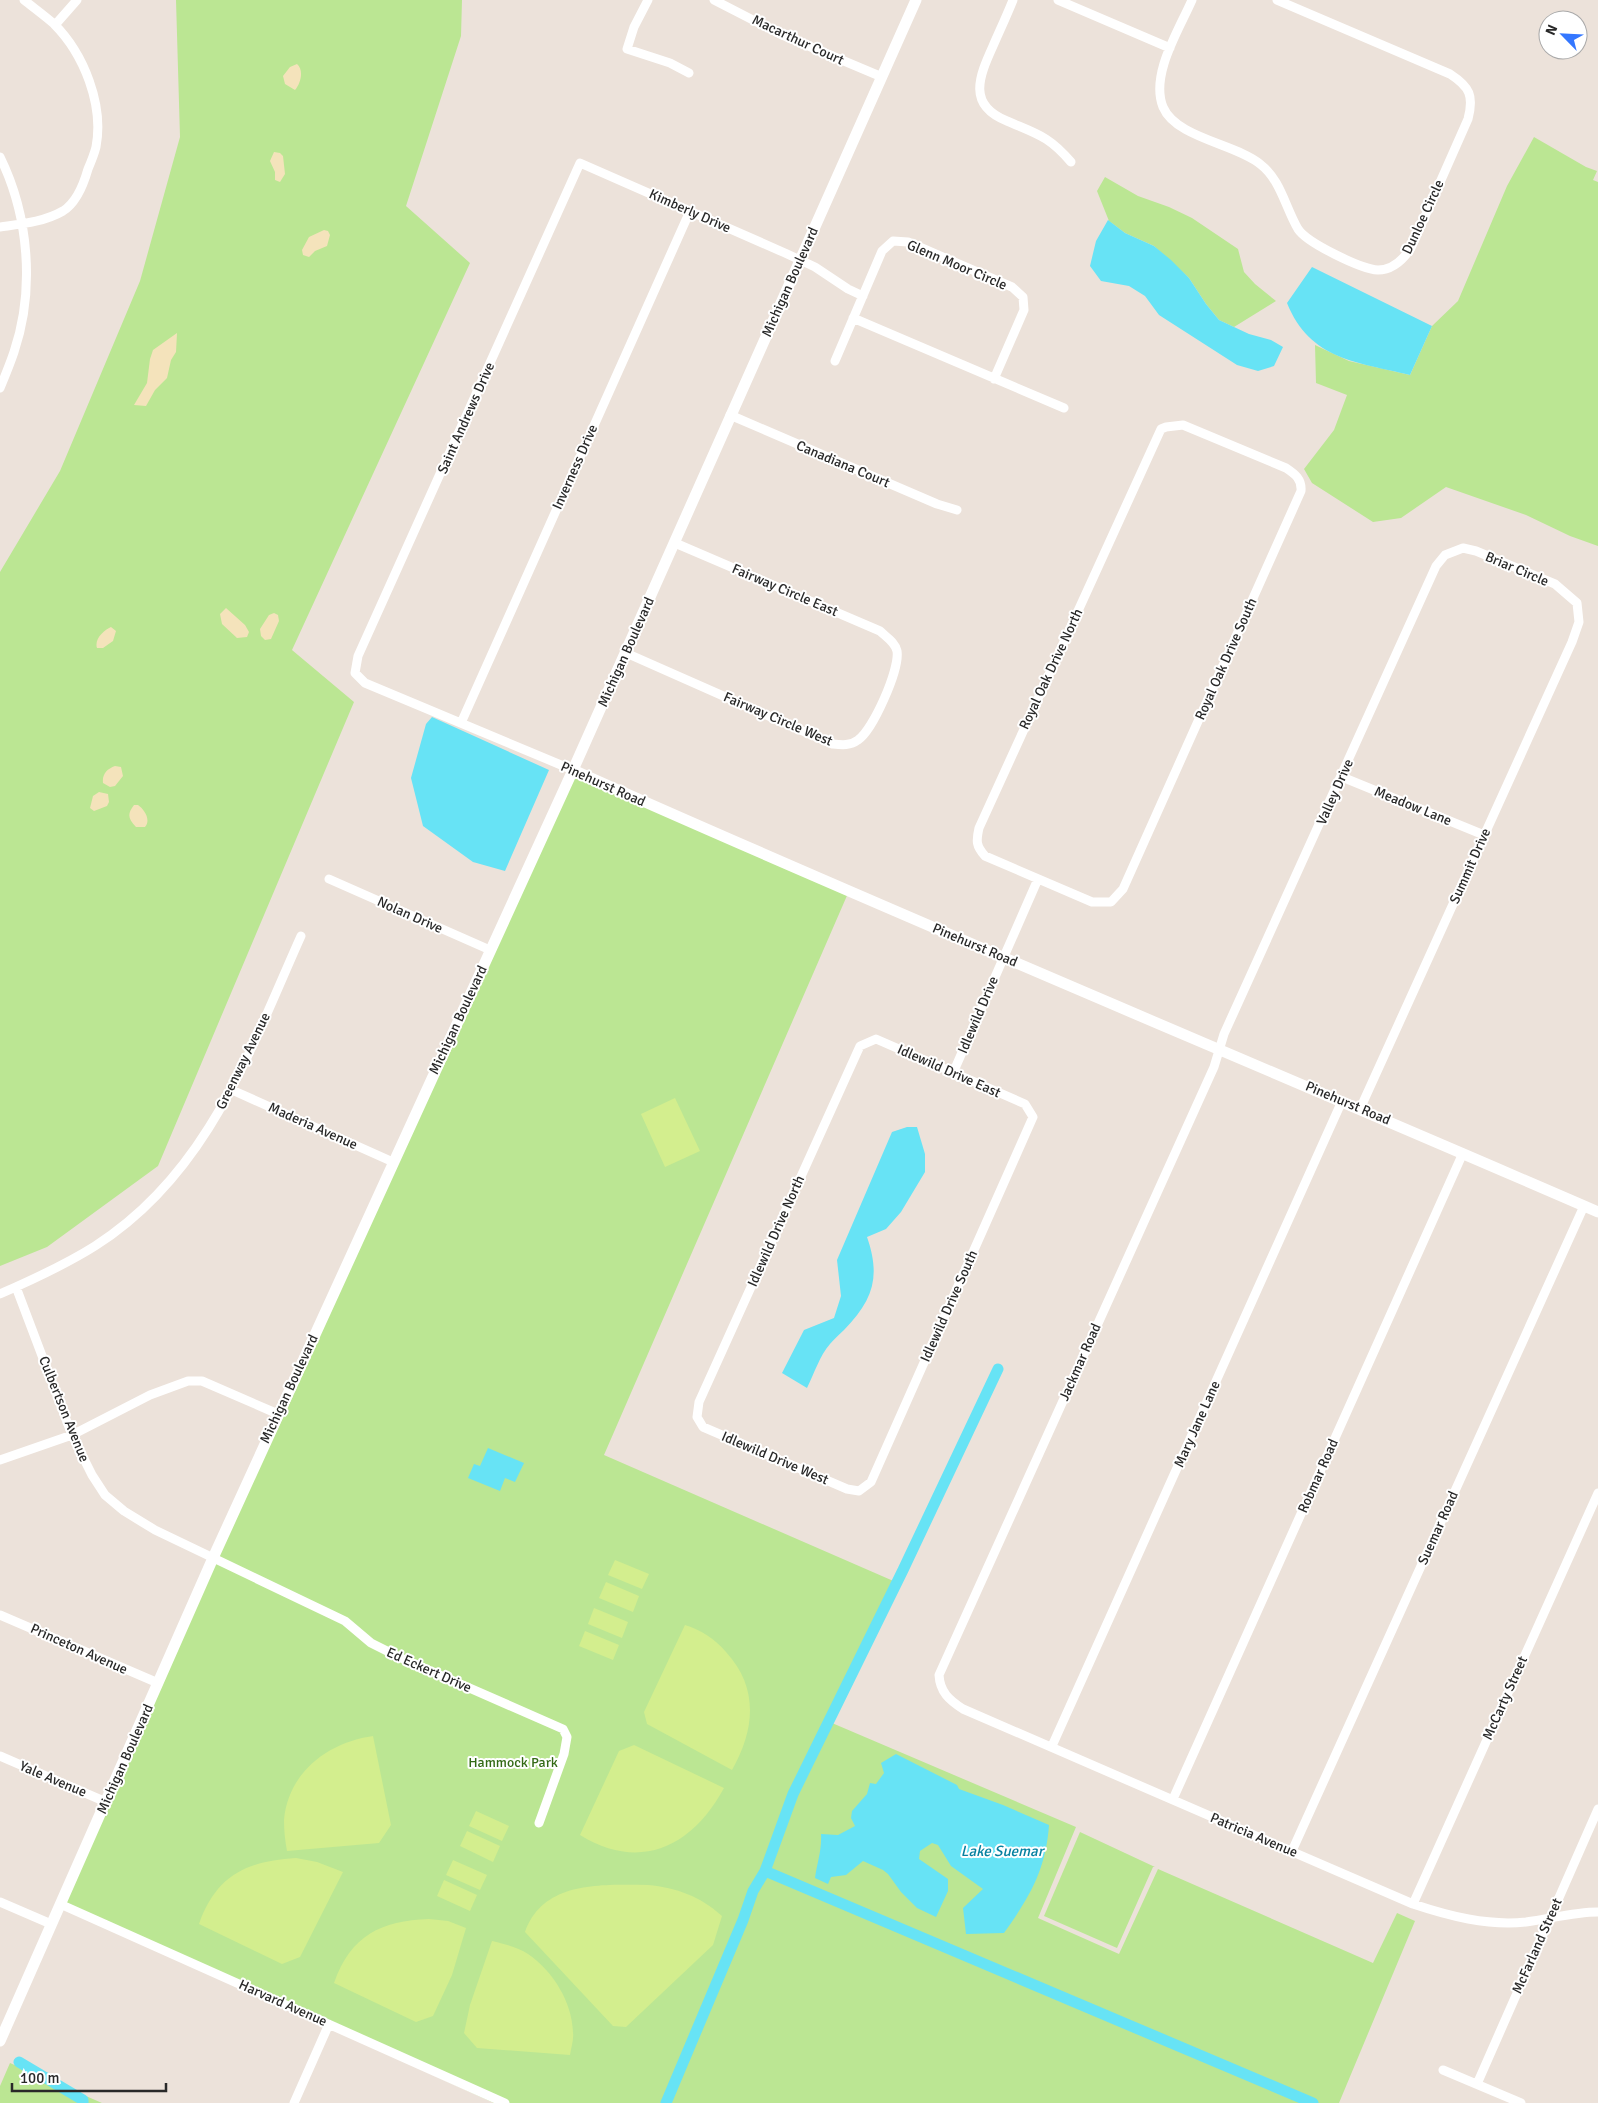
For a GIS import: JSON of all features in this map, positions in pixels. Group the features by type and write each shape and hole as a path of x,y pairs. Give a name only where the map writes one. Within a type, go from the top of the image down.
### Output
{"street":[{"path":"0,227 49,218 65,210 75,198 86,177 96,148 97,124 89,82 74,50 55,25 24,0"},
{"path":"55,25 77,0"},
{"path":"648,0 634,27 627,49 670,63 689,73"},
{"name":"Macarthur Court","path":"714,0 780,34 882,77"},
{"name":"Michigan Boulevard","path":"0,2041 212,1558 626,653 730,415 916,0"},
{"path":"1013,0 981,73 979,86 981,99 988,111 999,118 1048,138 1071,162"},
{"path":"1058,0 1170,48"},
{"name":"Dunloe Circle","path":"1192,0 1162,69 1158,90 1164,109 1172,120 1259,163 1276,181 1299,230 1317,245 1366,268 1379,270 1392,267 1403,260 1411,248 1468,119 1471,106 1469,92 1462,82 1450,74 1277,0"},
{"path":"0,157 15,191 22,224 26,261 26,296 15,351 0,388"},
{"name":"Kimberly Drive","path":"580,163 800,260 862,296"},
{"name":"Saint Andrews Drive","path":"355,673 358,656 580,163"},
{"name":"Inverness Drive","path":"461,723 690,211"},
{"name":"Glenn Moor Circle","path":"835,361 882,250 893,241 908,242 1012,287 1024,297 1024,310 994,379"},
{"path":"853,318 1064,408"},
{"name":"Canadiana Court","path":"730,415 928,500 957,510"},
{"name":"Royal Oak Drive South","path":"1038,879 1092,902 1111,902 1123,889 1301,491 1301,484 1297,475 1286,468 1183,425 1166,426 1161,429"},
{"name":"Royal Oak Drive North","path":"1038,879 985,856 978,848 976,840 979,828 1161,429"},
{"name":"Fairway Circle East","path":"674,543 880,631 892,642"},
{"name":"Briar Circle","path":"1463,548 1476,551 1555,584 1576,603 1579,622"},
{"name":"Valley Drive","path":"1220,1048 1224,1034 1436,566 1445,555 1463,548"},
{"name":"Summit Drive","path":"1360,1109 1572,642 1579,622"},
{"name":"Fairway Circle West","path":"626,653 832,744 846,746 858,740 872,722 897,662 897,650 892,642"},
{"name":"Pinehurst Road","path":"355,673 365,683 573,770 1003,958 1220,1048 1598,1212"},
{"name":"Meadow Lane","path":"1342,777 1484,835"},
{"name":"Nolan Drive","path":"329,879 490,950"},
{"name":"Idlewild Drive","path":"953,1073 1038,879"},
{"name":"Greenway Avenue","path":"0,1294 65,1264 96,1246 134,1217 166,1186 192,1154 232,1090 301,936"},
{"name":"Idlewild Drive East","path":"860,1046 876,1039 1025,1104 1033,1117"},
{"name":"Idlewild Drive North","path":"697,1417 699,1402 860,1046"},
{"name":"Jackmar Road","path":"939,1675 1214,1067 1220,1048"},
{"name":"Maderia Avenue","path":"232,1090 393,1162"},
{"name":"Mary Jane Lane","path":"1052,1746 1342,1101"},
{"name":"Idlewild Drive South","path":"859,1491 870,1482 1033,1117"},
{"name":"Robmar Road","path":"1173,1799 1462,1153"},
{"name":"Suemar Road","path":"1292,1851 1584,1206"},
{"name":"Culbertson Avenue","path":"16,1287 72,1434 92,1475 105,1495 124,1512 155,1530 212,1558"},
{"path":"0,1460 72,1434 150,1395 188,1381 202,1381 278,1414"},
{"name":"Idlewild Drive West","path":"697,1417 703,1427 847,1489 859,1491"},
{"name":"McCarty Street","path":"1413,1904 1598,1493"},
{"name":"Ed Eckert Drive","path":"212,1558 346,1621 371,1644 563,1729 567,1737 564,1754 539,1823"},
{"name":"Princeton Avenue","path":"0,1615 158,1683"},
{"name":"Patricia Avenue","path":"939,1675 940,1685 952,1702 963,1709 1435,1912 1482,1921 1526,1922 1578,1912 1598,1912"},
{"name":"Yale Avenue","path":"0,1756 106,1802"},
{"name":"McFarland Street","path":"1477,2084 1598,1809"},
{"path":"0,1902 51,1924"},
{"name":"Harvard Avenue","path":"60,1904 505,2103"},
{"path":"294,2103 329,2024"},
{"path":"1443,2070 1521,2103"}],"green space":[{"path":"176,0 462,0 461,36 406,206 470,263 292,650 354,702 158,1166 47,1247 0,1266 0,572 60,471 140,281 180,137"},
{"path":"1534,137 1586,167 1597,171 1593,180 1598,182 1598,546 1570,536 1526,515 1446,487 1401,518 1373,522 1312,483 1304,469 1334,430 1347,395 1316,383 1315,345 1349,361 1410,375 1432,326 1458,301 1507,186"},
{"path":"1105,177 1138,196 1169,207 1192,218 1238,249 1244,272 1255,284 1276,301 1234,327 1219,320 1189,278 1154,246 1125,233 1109,221 1097,191"},
{"name":"Hammock Park","path":"573,770 849,891 604,1455 898,1583 832,1723 1076,1827 1038,1918 1119,1954 1158,1869 1373,1963 1397,1913 1415,1921 1339,2103 494,2103 60,1904"},
{"path":"675,1098 700,1151 665,1167 641,1114"},
{"path":"615,1560 649,1574 642,1589 608,1575"},
{"path":"606,1582 639,1596 633,1612 599,1598"},
{"path":"594,1608 628,1622 622,1638 588,1624"},
{"path":"685,1625 702,1632 717,1643 737,1666 744,1680 750,1709 749,1724 740,1755 732,1770 647,1724 644,1712"},
{"path":"585,1631 619,1645 613,1660 579,1646"},
{"path":"373,1736 391,1825 379,1843 287,1851 284,1820 287,1803 293,1787 302,1774 314,1762 341,1745"},
{"path":"634,1745 724,1788 711,1808 680,1839 662,1847 643,1852 623,1852 602,1846 580,1835 619,1751"},
{"path":"476,1811 509,1826 502,1841 469,1826"},
{"path":"467,1831 500,1846 493,1862 460,1846"},
{"path":"1080,1832 1155,1867 1153,1867 1117,1948 1044,1916"},
{"path":"296,1858 317,1862 343,1872 300,1957 282,1964 199,1924 214,1894 235,1874 262,1863"},
{"path":"453,1860 487,1875 480,1890 446,1875"},
{"path":"444,1880 477,1895 470,1911 437,1896"},
{"path":"648,1885 669,1888 688,1894 705,1903 722,1916 713,1945 626,2027 613,2026 525,1932 534,1915 546,1903 560,1894 594,1886"},
{"path":"429,1919 448,1921 466,1928 452,1975 433,2016 416,2022 334,1983 349,1953 370,1934 382,1927 396,1923"},
{"path":"492,1941 524,1952 545,1969 560,1988 572,2021 573,2038 570,2055 477,2048 464,2033 470,2005"},
{"path":"10,2063 102,2103 0,2103 0,2086"}],"sand":[{"path":"297,64 301,77 295,90 285,84 283,76 290,67"},
{"path":"274,152 280,153 283,156 285,174 280,182 275,180 275,172 270,161"},
{"path":"324,230 328,231 330,235 327,246 315,251 309,257 303,255 302,250 309,237"},
{"path":"177,333 176,352 171,360 167,378 155,390 146,406 134,405 147,383 153,350"},
{"path":"226,608 245,625 249,632 247,637 237,638 222,624 220,614"},
{"path":"274,613 278,615 279,621 271,639 265,640 261,636 260,629 269,615"},
{"path":"111,627 116,631 113,641 103,648 97,648 98,638 105,630"},
{"path":"115,766 121,767 123,776 115,786 110,787 103,783 103,777 107,770"},
{"path":"99,792 108,794 109,802 107,806 94,811 90,808 93,796"},
{"path":"134,805 138,805 145,812 147,824 145,827 136,827 130,819 129,814"}],"water":[{"path":"1108,220 1125,233 1154,246 1171,260 1189,278 1219,320 1249,334 1271,340 1283,347 1274,366 1258,371 1237,365 1159,315 1145,296 1129,286 1101,281 1090,266 1096,241"},
{"path":"1312,267 1432,326 1410,375 1354,362 1337,356 1308,336 1297,322 1287,303"},
{"path":"432,717 549,770 505,871 473,862 423,826 411,778 426,724"},
{"path":"907,1127 917,1127 925,1154 925,1172 901,1212 886,1229 867,1237 874,1276 868,1298 854,1319 826,1348 807,1388 782,1373 804,1330 834,1318 841,1296 837,1260 892,1132"},
{"path":"488,1448 524,1463 515,1482 505,1478 500,1491 468,1478 474,1464 480,1466"},
{"name":"Lake Suemar","path":"896,1754 957,1785 959,1789 1049,1825 1044,1856 1035,1883 1004,1933 966,1934 963,1908 983,1889 951,1866 938,1845 932,1843 920,1851 919,1859 948,1879 948,1891 936,1917 917,1908 883,1870 863,1861 846,1875 831,1877 828,1884 815,1878 821,1834 838,1835 855,1826 851,1818 852,1811 867,1794 870,1783 876,1784 884,1773 881,1763"}],"waterway":[{"path":"666,2103 743,1920 753,1891 765,1871 793,1794 903,1570 998,1369"},
{"path":"765,1871 1313,2103"},
{"path":"19,2062 83,2100 83,2103"}]}
